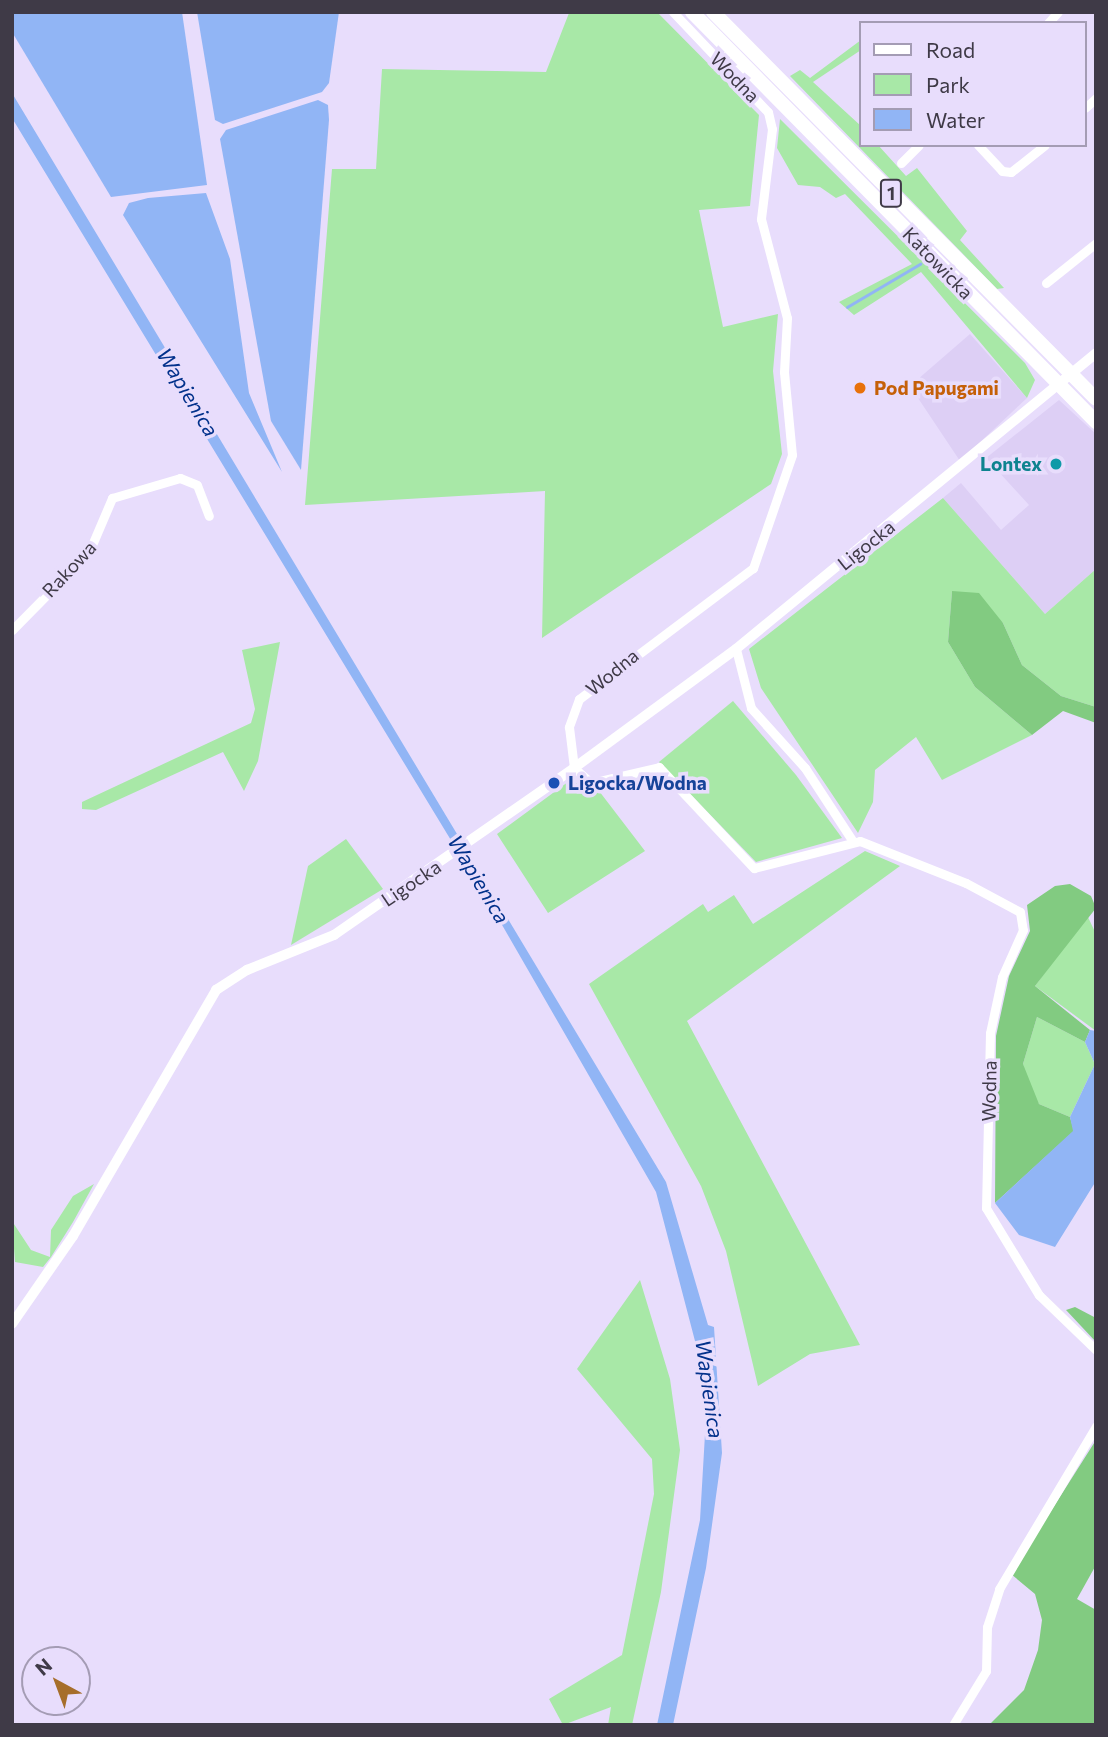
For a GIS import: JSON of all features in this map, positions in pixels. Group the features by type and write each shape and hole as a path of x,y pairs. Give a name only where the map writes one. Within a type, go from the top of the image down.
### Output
{"main road":[{"name":"Katowicka","path":"692,12 1096,422"},
{"name":"Katowicka","path":"713,12 1096,399"}],"street":[{"name":"Wodna","path":"574,768 569,727 579,699 753,568 765,550 792,455 784,372 787,318 761,219 772,129 768,112 673,12"},
{"path":"901,163 917,147"},
{"path":"980,147 1002,172 1011,172 1042,147"},
{"path":"1046,283 1096,243"},
{"name":"Ligocka","path":"12,1324 74,1236 216,990 247,970 334,935 574,768 736,649 951,478 1096,353"},
{"name":"Rakowa","path":"12,630 89,552 112,498 180,478 197,485 209,516"},
{"path":"574,768 591,783 659,767 754,868 852,840 804,768 751,708 736,649"},
{"name":"Wodna","path":"852,840 1011,903 1022,918 990,1033 986,1208 1039,1296 1096,1350"},
{"path":"953,1725 986,1671 988,1627 999,1588 1096,1426"}],"shaded area":[{"path":"970,334 1027,398 960,461 910,386"},
{"name":"Lontex","path":"1059,400 1096,434 1096,569 1045,614 943,498 961,483 1001,530 1029,505 986,458"}],"green space":[{"path":"657,12 759,115 750,206 699,210 723,327 778,314 773,371 782,454 771,484 542,638 545,491 305,505 332,169 376,169 382,69 546,72 569,13"},
{"path":"860,41 860,51 813,82 860,125 860,147 880,147 906,176 917,168 967,231 960,240 1004,288 997,289 790,76 800,70 810,78"},
{"path":"780,119 1025,363 1035,380 1027,398 921,272 854,315 839,302 912,264 845,194 836,198 820,187 798,185 777,148"},
{"path":"943,498 1045,614 1096,569 1096,707 1061,696 1022,665 1003,623 952,591 948,642 975,687 1032,735 942,780 916,737 875,770 873,802 858,833 761,688 749,649"},
{"path":"952,591 979,593 1003,623 1022,665 1061,696 1096,707 1096,723 1063,711 1032,735 975,687 948,642"},
{"path":"280,642 258,761 244,791 223,752 96,810 82,809 82,802 251,723 255,709 242,650"},
{"path":"733,701 796,775 842,838 756,862 659,762"},
{"path":"572,779 581,788 596,787 645,851 548,913 497,834"},
{"path":"346,839 383,889 291,945 308,866"},
{"path":"865,851 900,866 687,1021 860,1345 810,1354 758,1386 726,1251 701,1186 589,984 703,904 708,912 734,895 753,924"},
{"path":"1070,884 1091,896 1096,908 1035,986 1090,1030 1085,1042 1037,1017 1023,1064 1039,1104 1070,1117 1074,1131 995,1203 996,1036 1009,976 1030,931 1027,905 1055,886"},
{"path":"1087,915 1096,934 1096,1031 1035,986"},
{"path":"1037,1017 1085,1042 1095,1064 1070,1117 1039,1104 1026,1085 1023,1064"},
{"path":"94,1184 73,1222 51,1257 43,1267 15,1262 12,1221 31,1250 50,1257 51,1230 73,1196"},
{"path":"640,1280 670,1379 680,1450 661,1592 632,1725 608,1725 611,1707 563,1725 549,1699 622,1655 654,1494 652,1459 577,1369"},
{"path":"1075,1307 1096,1318 1096,1342 1066,1310"},
{"path":"1096,1440 1096,1565 1077,1599 1096,1610 1096,1725 989,1725 1024,1690 1038,1650 1042,1620 1035,1594 1011,1574"}],"water":[{"path":"12,12 182,12 207,185 111,197 12,32"},
{"path":"197,12 339,12 329,83 322,92 223,124 215,120"},
{"name":"Wapienica","path":"12,93 666,1182 708,1325 714,1327 722,1453 706,1568 673,1725 657,1725 700,1520 706,1417 695,1341 656,1192 494,911 12,118"},
{"path":"318,100 328,105 329,120 301,470 271,421 220,139 226,130"},
{"path":"206,193 230,259 249,393 282,472 123,215 129,203 148,198"},
{"path":"1090,1030 1096,1031 1096,1181 1055,1247 1019,1235 995,1203 1073,1131 1070,1117 1095,1064 1085,1042"}],"waterway":[{"path":"847,307 920,264"}],"place":[{"name":"Pod Papugami","path":"860,388"},
{"name":"Lontex","path":"1056,464"},
{"name":"Ligocka/Wodna","path":"554,783"}]}
